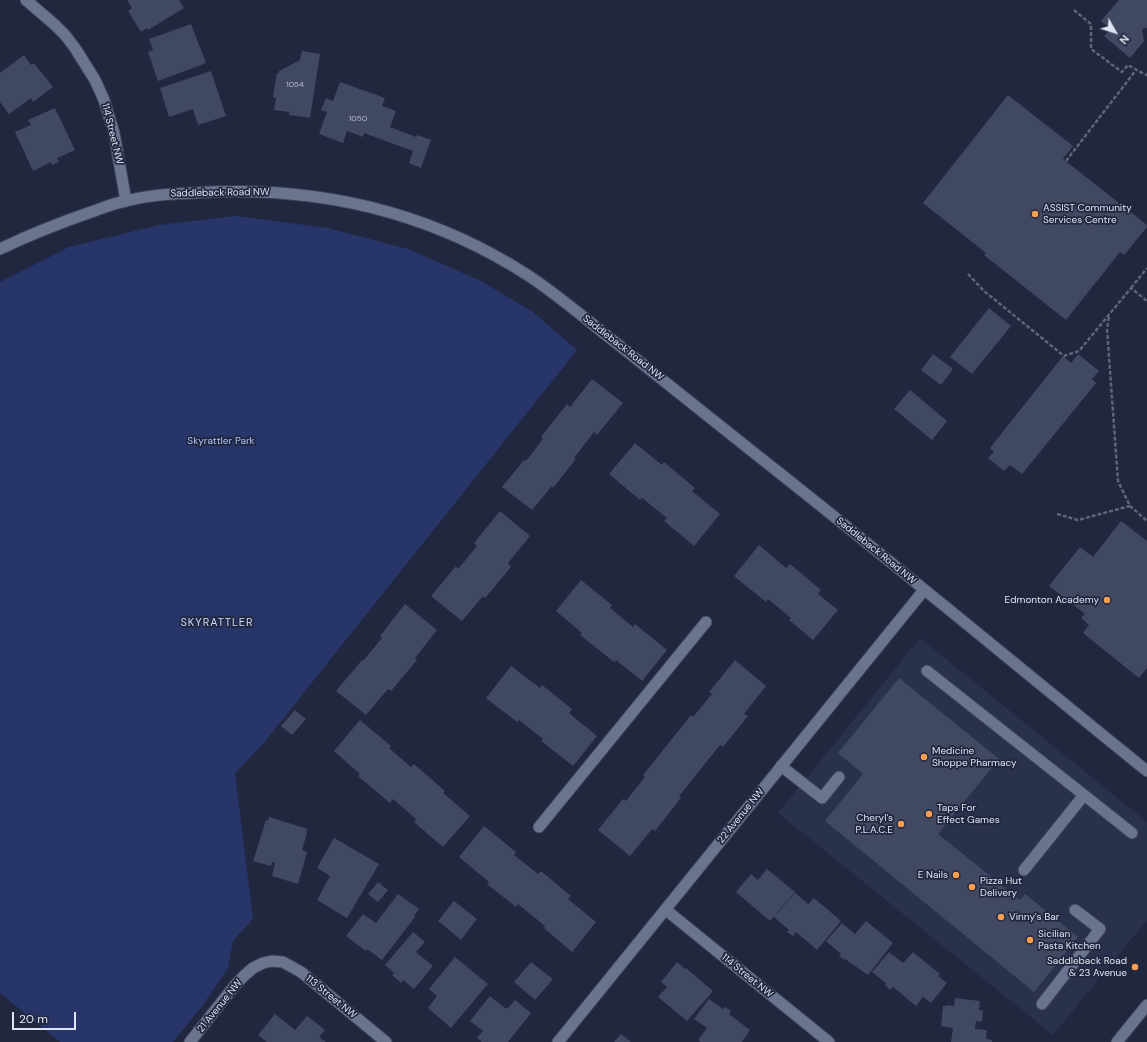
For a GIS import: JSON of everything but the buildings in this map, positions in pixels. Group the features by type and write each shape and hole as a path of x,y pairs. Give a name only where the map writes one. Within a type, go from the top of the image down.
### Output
{"street":[{"name":"114 Street NW","path":"26,0 65,35 95,80 104,100 114,133 126,201"},
{"name":"Saddleback Road NW","path":"0,249 58,223 126,201 158,195 248,191 307,195 368,206 442,231 473,245 504,261 548,289 779,472 1147,771"},
{"name":"22 Avenue NW","path":"558,1042 924,590"},
{"path":"539,827 706,622"},
{"path":"927,671 1132,833"},
{"path":"781,766 822,798 839,777"},
{"path":"1024,870 1084,795"},
{"name":"114 Street NW","path":"666,910 829,1042"},
{"path":"1042,1004 1100,929 1075,910"},
{"name":"21 Avenue NW","path":"190,1042 236,984 245,975 253,968 263,963 272,961"},
{"name":"113 Street NW","path":"272,961 283,962 300,972 386,1042"},
{"path":"1117,1042 1147,1005"}],"path":[{"path":"1074,10 1090,24 1091,49 1122,72 1128,65 1146,75 1147,74"},
{"path":"1066,161 1136,70"},
{"path":"968,274 984,291 1064,356 1079,351 1147,268"},
{"path":"1131,288 1147,301"},
{"path":"1110,315 1107,329 1118,481 1130,506 1147,521"},
{"path":"1057,514 1078,520 1130,506"}],"shaded area":[{"path":"920,638 1147,822 1147,920 1053,1035 778,813"}],"green space":[{"name":"Skyrattler Park","path":"236,216 328,228 408,249 481,281 533,312 577,350 263,744 235,773 253,919 233,941 228,968 203,1005 173,1042 60,1042 0,993 0,282 69,247 159,225"}],"place":[{"name":"ASSIST Community Services Centre","path":"1035,214"},
{"name":"Edmonton Academy","path":"1107,600"},
{"name":"Medicine Shoppe Pharmacy","path":"924,757"},
{"name":"Taps For Effect Games","path":"929,814"},
{"name":"Cheryl's P.L.A.C.E","path":"901,824"},
{"name":"E Nails","path":"956,875"},
{"name":"Pizza Hut Delivery","path":"972,887"},
{"name":"Vinny's Bar","path":"1001,917"},
{"name":"Sicilian Pasta Kitchen","path":"1030,940"},
{"name":"Saddleback Road & 23 Avenue","path":"1135,967"}],"district":[{"name":"SKYRATTLER","path":"217,623"}]}
